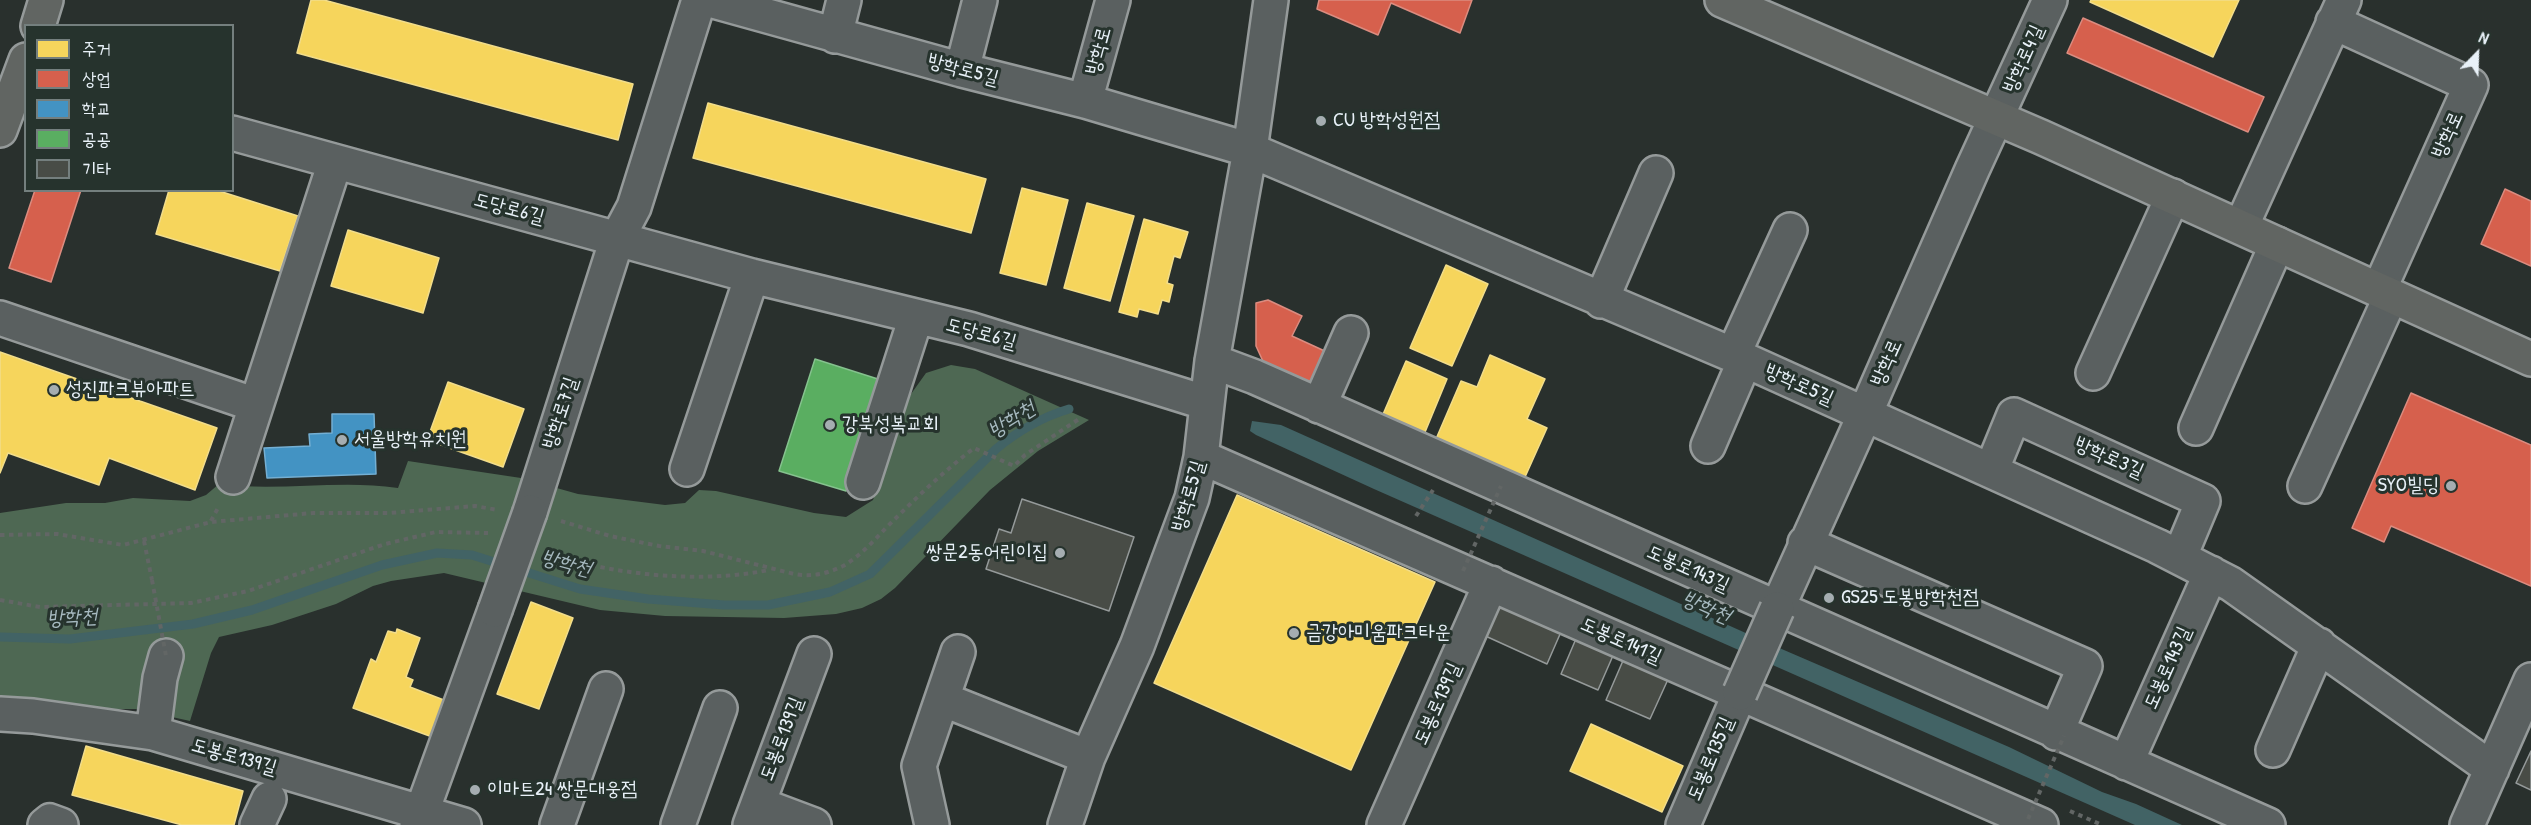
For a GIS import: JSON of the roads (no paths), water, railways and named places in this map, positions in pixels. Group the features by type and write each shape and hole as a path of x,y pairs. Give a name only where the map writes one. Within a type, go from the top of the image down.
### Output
{"main road":[{"path":"39,24 46,0"},
{"path":"1722,0 1997,117 2531,359"},
{"path":"0,130 17,77"}],"street":[{"name":"방학로7길","path":"419,819 530,512 617,239 634,207 699,0"},
{"name":"방학로5길","path":"710,0 835,36 1085,101 1250,150 1865,414"},
{"path":"835,36 844,0"},
{"path":"962,70 980,0"},
{"name":"방학로","path":"1085,101 1113,0"},
{"name":"방학로5길","path":"1065,825 1088,757 1137,646 1192,498 1215,463 1207,403 1212,361 1250,150 1271,0"},
{"name":"방학로4길","path":"1997,117 2050,0"},
{"name":"방학로","path":"2241,227 2338,11 2471,85 2306,486"},
{"name":"방학로","path":"1777,609 1997,117"},
{"name":"도당로6길","path":"234,134 752,276 969,329 1207,403"},
{"path":"233,477 335,162"},
{"path":"1601,301 1656,173"},
{"path":"2093,374 2174,196"},
{"path":"1708,446 1739,358 1790,230"},
{"path":"2196,428 2277,244"},
{"path":"687,469 752,276"},
{"path":"863,482 916,317"},
{"path":"0,318 256,405"},
{"path":"1319,406 1351,333"},
{"name":"도봉로143길","path":"1212,361 1256,377 2268,825"},
{"path":"1865,414 2180,556 2231,584 2492,769"},
{"name":"방학로3길","path":"1991,471 2014,415 2203,501 2180,556"},
{"name":"도봉로141길","path":"1215,463 2031,823"},
{"path":"1805,543 2085,666 2060,734"},
{"name":"도봉로143길","path":"2126,763 2211,573"},
{"name":"도봉로139길","path":"1384,825 1477,577"},
{"name":"도봉로135길","path":"1683,825 1777,609"},
{"path":"2273,750 2319,645"},
{"path":"932,825 919,766 958,651"},
{"name":"도봉로139길","path":"754,814 814,654"},
{"path":"153,733 160,678 166,656"},
{"path":"2467,825 2531,680"},
{"path":"557,825 606,689"},
{"path":"942,699 1088,757"},
{"path":"678,825 720,708"},
{"name":"도봉로139길","path":"0,714 33,716 153,733 419,819 464,825"},
{"path":"754,814 814,825"},
{"path":"45,825 50,821 61,825"}],"water":[{"path":"1252,421 1281,425 1777,647 2009,747 2102,792 2136,804 2182,825 2135,825 1374,489 1256,435 1250,431"}],"waterway":[{"name":"방학천","path":"0,637 70,639 193,624 252,610 382,565 437,553 472,555 580,589 648,599 724,605 768,605 830,592 870,574 1004,442 1040,420 1069,409"}],"place":[{"name":"CU 방학성원점","path":"1321,121"},
{"name":"성진파크뷰아파트","path":"54,390"},
{"name":"강북성복교회","path":"830,425"},
{"name":"서울방학유치원","path":"342,440"},
{"name":"SYO빌딩","path":"2451,486"},
{"name":"쌍문2동어린이집","path":"1060,553"},
{"name":"GS25 도봉방학천점","path":"1829,598"},
{"name":"금강아미움파크타운","path":"1294,633"},
{"name":"이마트24 쌍문대웅점","path":"475,790"}]}
